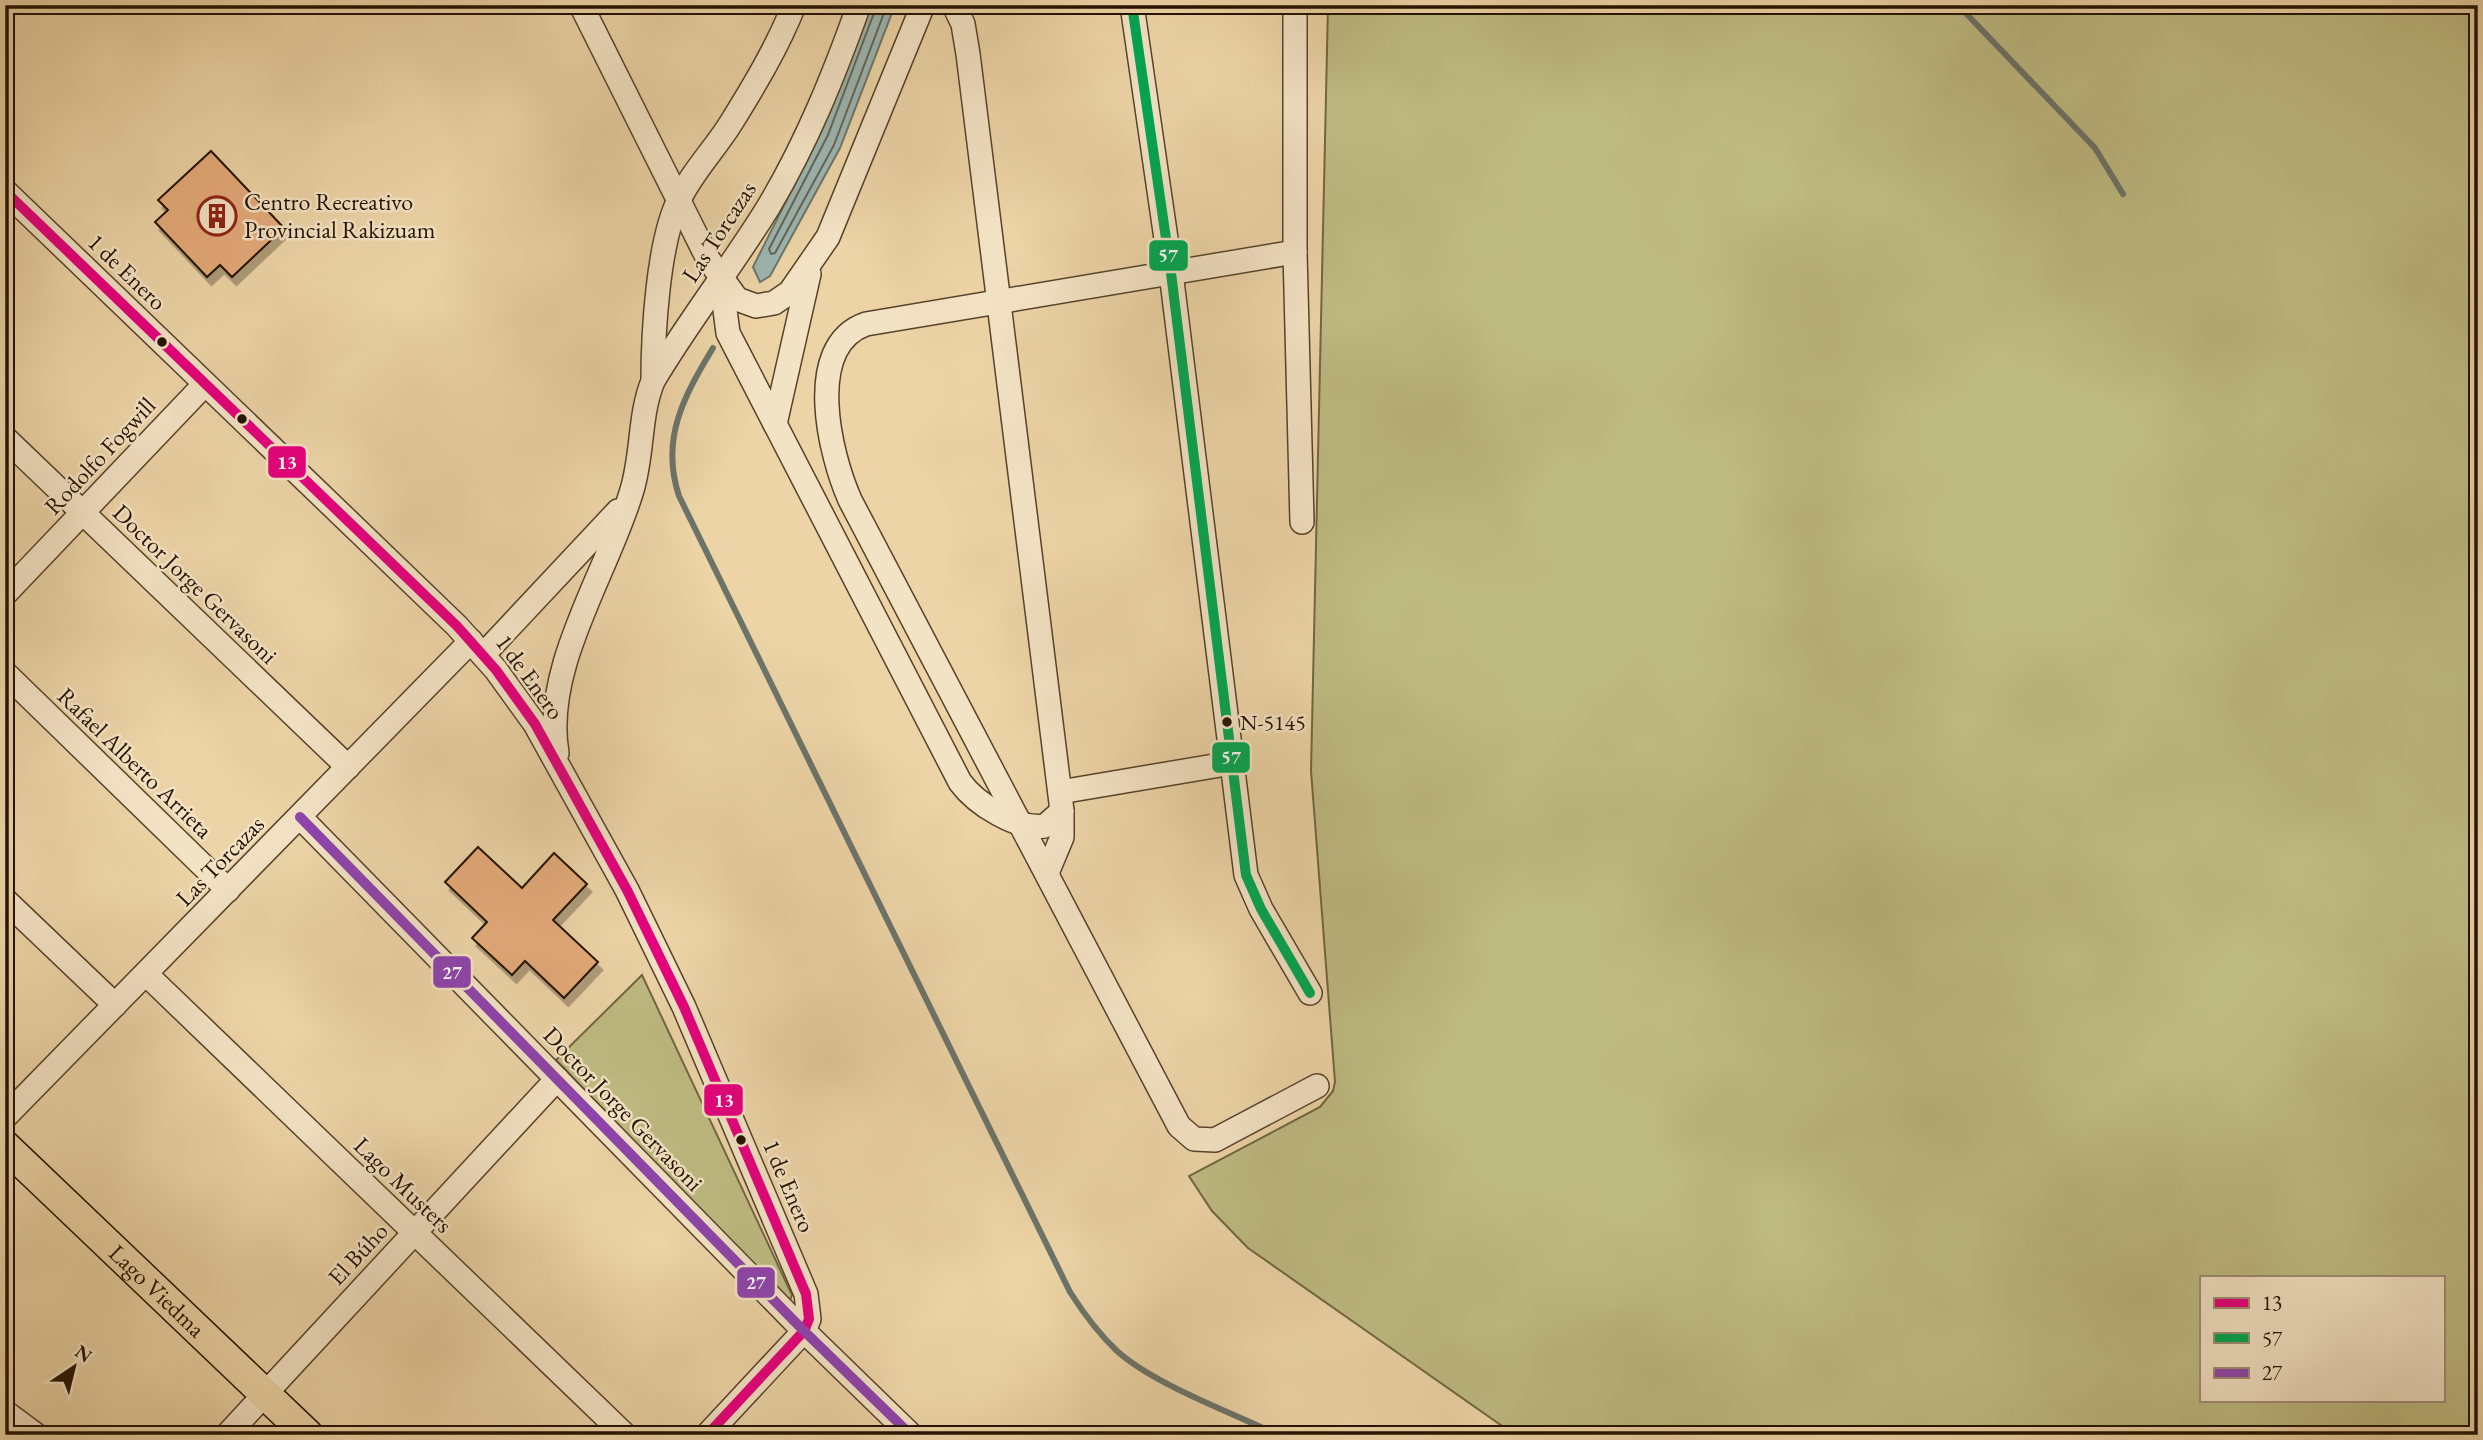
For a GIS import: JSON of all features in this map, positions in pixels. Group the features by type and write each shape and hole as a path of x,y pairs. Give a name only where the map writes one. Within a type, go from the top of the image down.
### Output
{"main road":[{"name":"Lago Viedma","path":"5,1146 308,1435"}],"street":[{"path":"580,5 694,235 721,279 737,299 756,306 765,306 790,292 811,266 838,215 923,5"},
{"path":"653,380 653,332 670,224 678,201 731,123 784,29 794,5"},
{"name":"Las Torcazas","path":"558,763 553,732 560,677 633,488 640,461 647,398 653,380 721,279 793,162 840,58 859,5"},
{"path":"954,5 966,38 1061,801 1062,838 1047,873"},
{"path":"1132,5 1171,273 1246,875 1261,909 1310,993"},
{"path":"1295,5 1295,252 1302,522"},
{"name":"1 de Enero","path":"5,191 477,648 522,705 558,763 644,924 684,1007 802,1283 809,1306 804,1331"},
{"path":"1295,252 854,328 844,335 832,360 827,398 832,450 849,500 1186,1133 1204,1142 1215,1140 1317,1086"},
{"path":"775,424 811,266"},
{"path":"721,279 728,333 960,782 973,797 1020,823 1045,826 1061,801 1232,763"},
{"name":"Rodolfo Fogwill","path":"5,594 205,384"},
{"name":"Doctor Jorge Gervasoni","path":"5,438 348,767"},
{"name":"Las Torcazas","path":"5,1117 348,767 597,537 633,488"},
{"name":"Rafael Alberto Arrieta","path":"5,673 228,890"},
{"name":"Doctor Jorge Gervasoni","path":"300,817 804,1331 911,1435"},
{"path":"5,900 115,1005"},
{"name":"Lago Musters","path":"146,974 625,1435"},
{"name":"El Búho","path":"227,1435 557,1079"},
{"path":"707,1435 804,1331"},
{"path":"5,1412 36,1435"}],"shaded area":[{"path":"1328,5 2478,5 2478,1435 1515,1435 1248,1248 1212,1211 1189,1176 1320,1107 1333,1091 1335,1082 1311,771"},
{"path":"642,975 792,1295 789,1303 556,1060"}],"water":[{"path":"870,5 895,5 840,148 770,276 760,282 753,267 821,132"}],"building":[{"name":"Centro Recreativo Provincial Rakizuam","path":"211,151 284,228 232,277 220,265 207,277 155,222 168,210 158,200"},
{"path":"478,847 522,888 554,853 587,884 553,920 598,962 564,998 525,961 512,975 472,938 487,922 445,882"}],"waterway":[{"path":"1958,5 2095,148 2123,194"},
{"path":"713,348 684,401 678,419 672,456 679,496 1070,1292 1104,1337 1133,1363 1194,1397 1278,1435"}],"transit line":[{"name":"57","path":"1132,5 1171,273 1246,875 1261,909 1310,993"},
{"name":"13","path":"5,191 457,626 496,670 535,724 627,890 684,1007 806,1294 809,1319 804,1331 707,1435"},
{"name":"27","path":"300,817 804,1331 911,1435"}],"place":[{"name":"Centro Recreativo Provincial Rakizuam","path":"217,216"},
{"name":"N-5145","path":"1227,722"}]}
